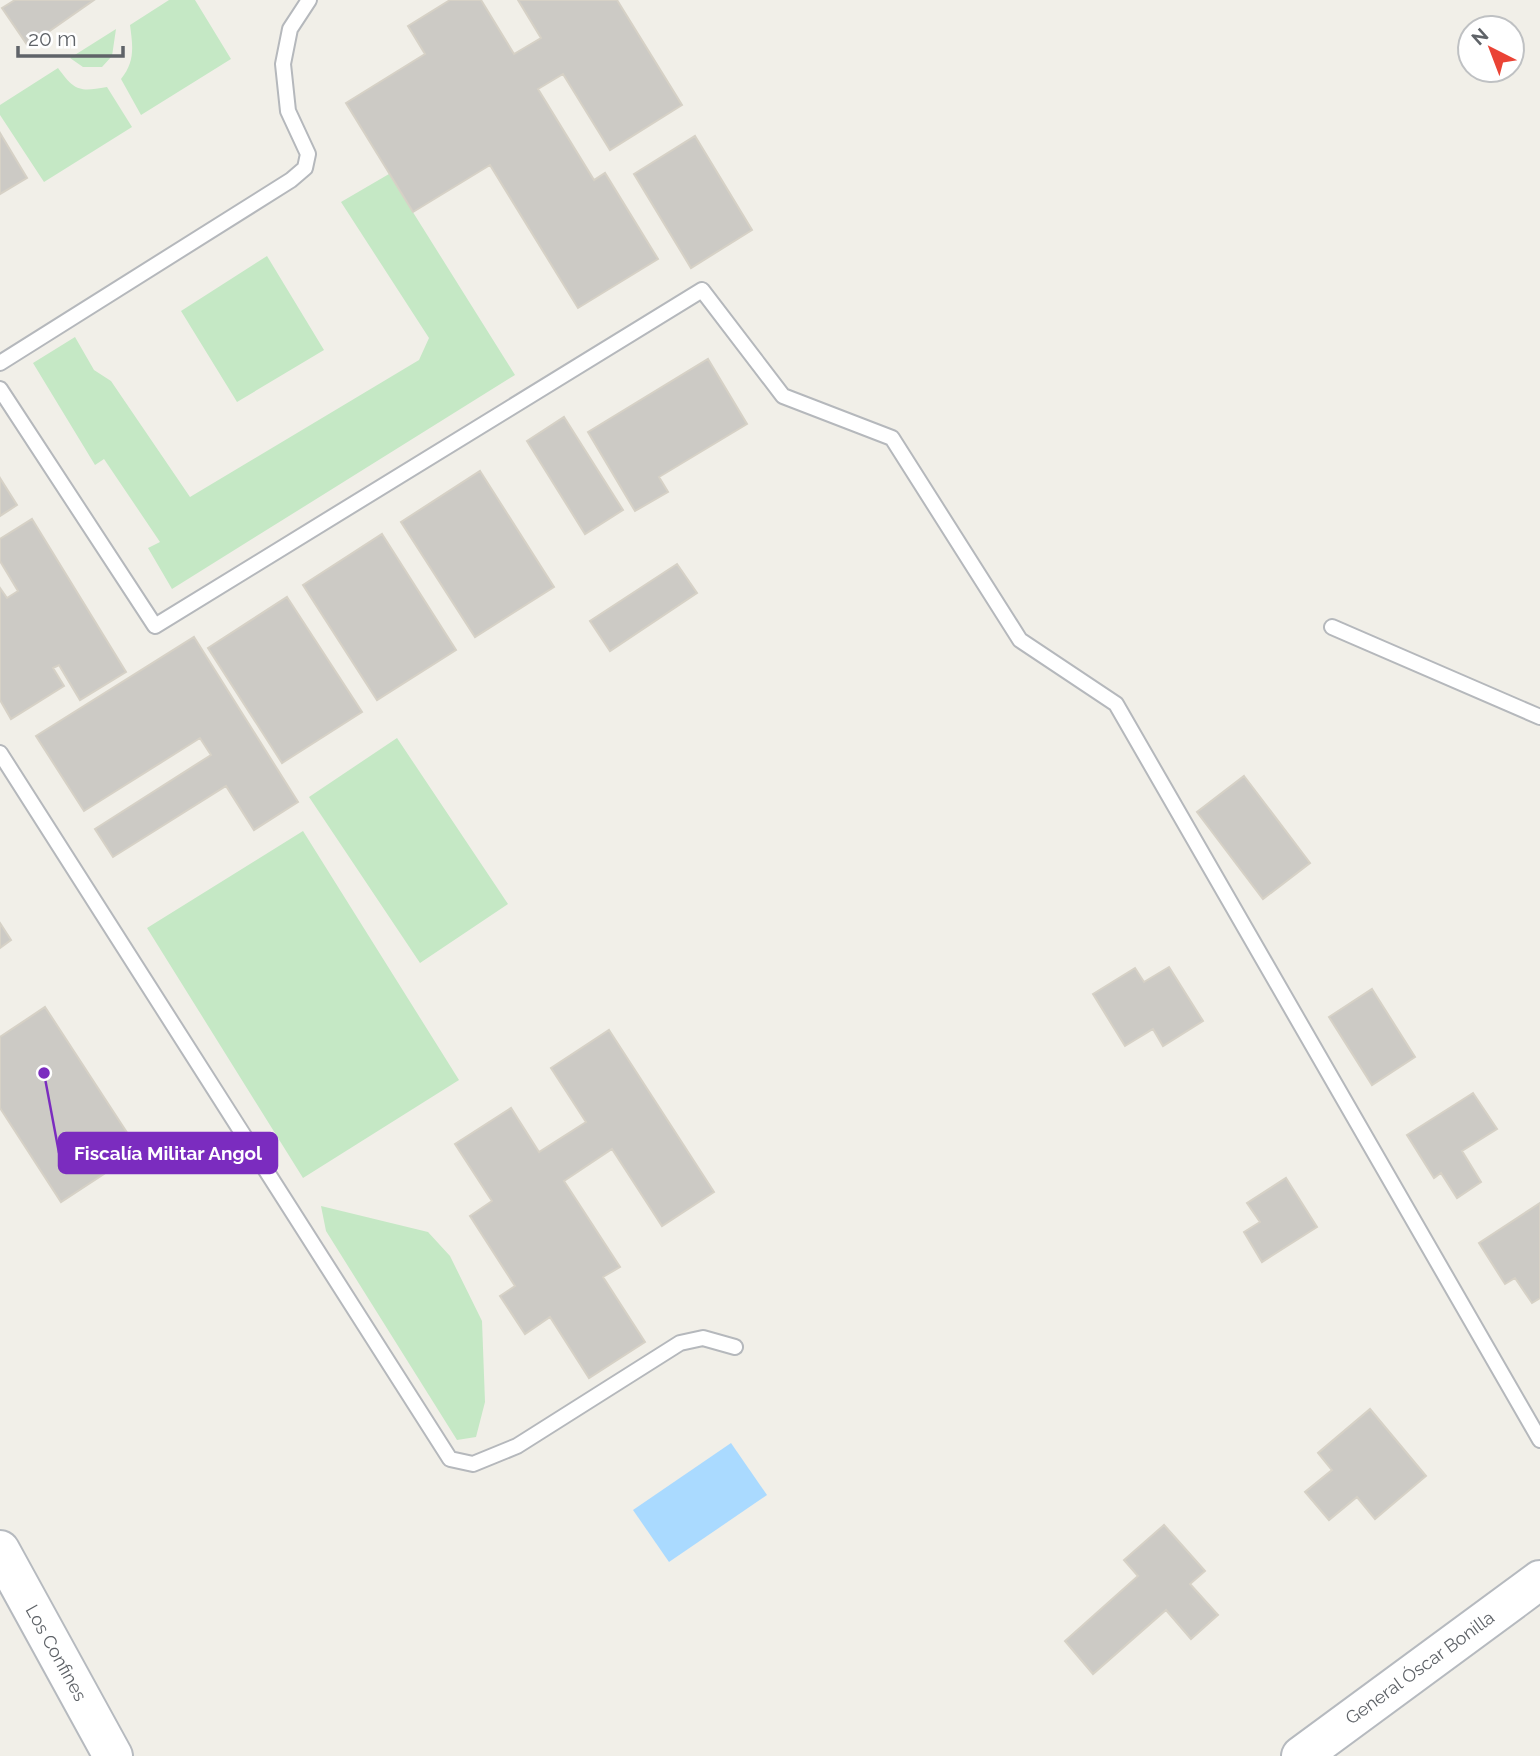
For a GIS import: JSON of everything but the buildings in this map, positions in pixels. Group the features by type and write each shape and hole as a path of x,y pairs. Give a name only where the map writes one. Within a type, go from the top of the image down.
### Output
{"main road":[{"name":"Los Confines","path":"0,1550 113,1756"},
{"name":"General Óscar Bonilla","path":"1301,1756 1540,1580"}],"lane":[{"path":"0,363 291,180 305,168 308,154 288,111 283,64 290,29 309,0"},
{"path":"0,388 155,626 702,290 783,396 892,438 1020,640 1116,704 1540,1440"},
{"path":"1332,626 1540,717"},
{"path":"0,753 450,1459 473,1464 517,1446 680,1343 703,1338 735,1347"}],"green space":[{"path":"169,0 195,0 231,59 141,115 121,79 126,73 132,54 130,25"},
{"path":"116,29 112,56 102,67 83,67 70,58"},
{"path":"58,68 78,88 107,87 132,127 44,182 0,115 0,105"},
{"path":"389,174 515,375 172,589 148,548 160,542 104,459 95,465 33,363 75,337 94,370 111,381 190,497 419,360 429,338 341,202"},
{"path":"267,256 324,350 237,402 181,311"},
{"path":"397,738 508,904 420,963 309,797"},
{"path":"303,831 459,1080 303,1178 147,928"},
{"path":"321,1206 428,1232 450,1256 482,1321 485,1402 476,1437 457,1440 326,1231"}],"water":[{"path":"731,1443 767,1495 669,1562 633,1510"}],"place":[{"name":"Fiscalía Militar Angol","path":"44,1073"}]}
